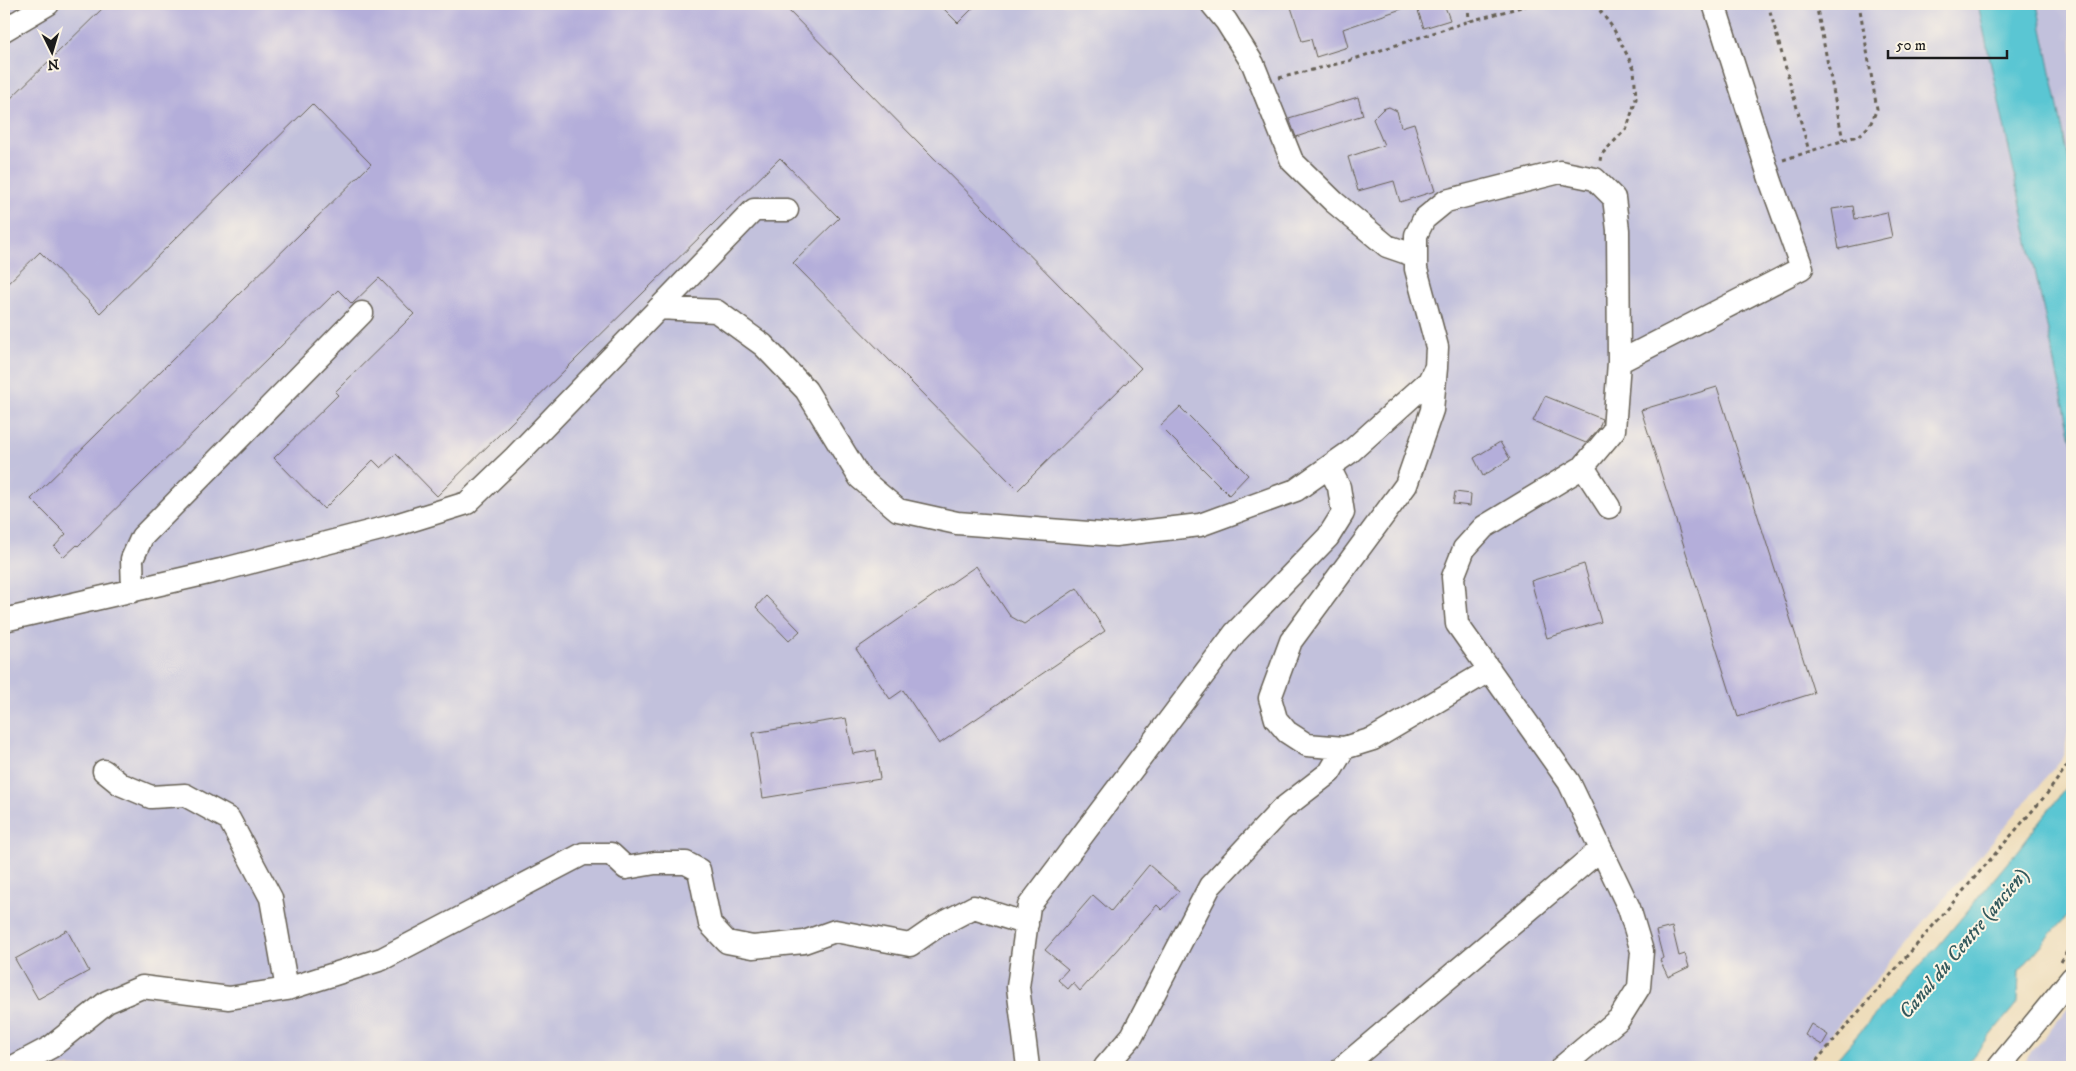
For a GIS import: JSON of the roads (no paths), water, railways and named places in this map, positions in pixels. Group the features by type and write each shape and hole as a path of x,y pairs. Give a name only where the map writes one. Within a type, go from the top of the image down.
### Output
{"street":[{"path":"4,30 48,4"},
{"path":"1212,4 1226,21 1253,64 1292,161 1334,202 1388,246 1416,256"},
{"path":"1619,362 1802,268 1765,166 1714,4"},
{"path":"1490,670 1374,739 1344,748 1307,745 1288,732 1276,719 1270,698 1291,641 1406,485 1432,410 1437,347 1416,269 1416,235 1424,219 1446,201 1560,172 1595,179 1614,198 1618,230 1619,362 1614,430 1583,467 1484,528 1464,549 1453,577 1457,624 1490,670 1569,782 1629,908 1642,952 1639,987 1619,1019 1562,1067"},
{"path":"4,620 221,570 396,526 467,503 515,457 754,210 787,210"},
{"path":"659,308 716,312 763,345 806,390 860,478 898,510 957,523 1115,535 1200,525 1296,490 1350,452 1429,380 1436,368"},
{"path":"133,591 132,559 142,537 362,313"},
{"path":"1028,1067 1018,988 1030,906 1235,633 1328,537 1343,514 1339,488 1329,467"},
{"path":"1583,467 1609,508"},
{"path":"1105,1067 1132,1036 1210,886 1281,810 1330,772 1344,748"},
{"path":"104,771 120,784 151,797 184,795 229,819 271,898 287,989"},
{"path":"1343,1067 1601,849"},
{"path":"13,1067 51,1046 107,1002 142,987 229,998 287,989 382,959 583,854 611,854 626,868 655,863 686,863 699,870 710,924 727,942 753,947 804,942 835,931 910,945 936,927 974,907 1027,924"},
{"path":"1999,1067 2072,978"}],"water":[{"path":"1978,4 2037,4 2072,176 2072,443"},
{"name":"Canal du Centre (ancien)","path":"2072,780 2072,910 2019,971 2018,1002 1964,1067 1830,1067 1884,1004 1939,945 2017,851"}]}
